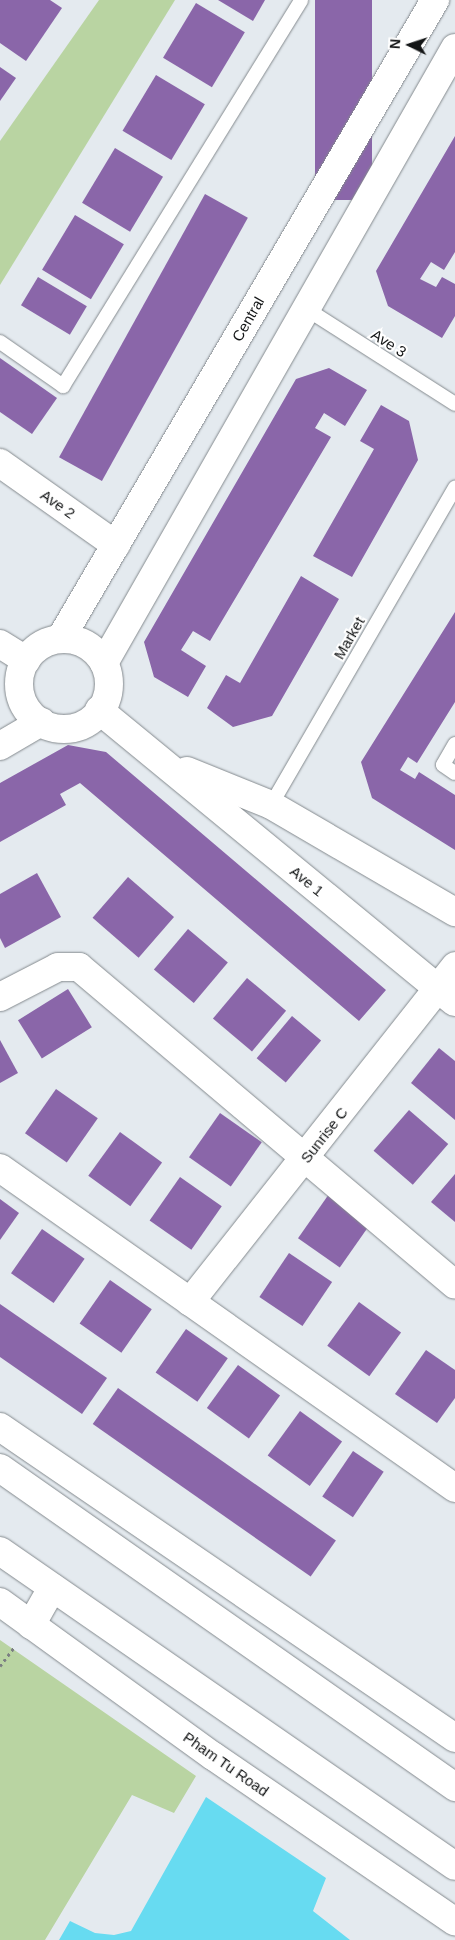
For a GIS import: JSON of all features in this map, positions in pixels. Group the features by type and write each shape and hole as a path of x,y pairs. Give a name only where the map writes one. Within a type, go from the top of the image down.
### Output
{"main road":[{"name":"Central","path":"61,638 435,0"},
{"path":"104,663 455,48"},
{"name":"Ave 2","path":"0,463 116,545"},
{"path":"0,644 22,701 41,722 54,728 69,728 84,724 100,710 109,687 104,663 90,646 61,638 48,641 15,679"},
{"name":"Ave 1","path":"100,710 446,995"},
{"path":"0,746 41,722"},
{"name":"Ave 1","path":"159,759 271,805 455,912"},
{"path":"291,867 315,831"},
{"name":"Sunrise C","path":"190,1302 306,1159 446,995 455,966"},
{"path":"0,997 58,967 79,967 455,1286"},
{"path":"0,1168 455,1488"},
{"path":"0,1427 455,1738"},
{"path":"0,1468 455,1787"},
{"path":"0,1551 455,1866"},
{"path":"31,1624 52,1588"},
{"name":"Pham Tu Road","path":"0,1602 213,1756 455,1922"}],"lane":[{"path":"0,342 63,386 300,0"},
{"name":"Ave 3","path":"305,308 455,404"},
{"name":"Market","path":"271,805 455,487"},
{"path":"455,744 443,765 455,773"}],"green space":[{"path":"99,0 175,0 0,285 0,141"},
{"path":"0,1640 196,1776 174,1813 132,1795 45,1940 0,1940"}],"water":[{"path":"206,1797 326,1878 313,1911 350,1940 59,1940 70,1921 95,1933 114,1935 131,1931"}],"building":[{"path":"0,0 50,0 62,8 26,61 0,43"},
{"path":"218,0 265,0 253,21"},
{"path":"315,0 372,0 372,200 315,200"},
{"path":"196,3 245,32 212,87 163,58"},
{"path":"0,67 16,78 0,101"},
{"path":"156,75 205,104 171,160 123,131"},
{"path":"455,136 455,252 444,270 431,262 420,279 436,287 442,277 455,284 455,316 442,338 388,306 376,271"},
{"path":"115,148 163,177 130,232 82,203"},
{"path":"205,194 248,218 102,481 59,457"},
{"path":"75,215 124,244 91,299 42,270"},
{"path":"38,277 87,306 70,335 21,305"},
{"path":"0,358 57,398 32,434 0,412"},
{"path":"329,368 367,390 345,426 324,413 315,428 331,437 210,641 193,631 181,650 206,666 188,697 154,677 144,642 296,379"},
{"path":"381,405 409,421 418,460 352,577 313,556 374,449 360,441"},
{"path":"301,576 339,599 272,716 233,727 207,708 226,675 240,683"},
{"path":"455,612 455,702 417,763 408,757 400,770 415,779 419,772 455,795 455,850 372,798 361,762"},
{"path":"68,745 106,752 386,990 359,1021 80,783 60,794 66,805 0,842 0,783"},
{"path":"37,873 61,917 5,948 0,938 0,894"},
{"path":"128,877 174,917 139,958 93,918"},
{"path":"188,929 228,962 194,1003 154,970"},
{"path":"247,978 286,1011 252,1051 213,1019"},
{"path":"68,989 92,1027 42,1058 18,1020"},
{"path":"292,1016 321,1040 286,1083 257,1058"},
{"path":"0,1040 18,1073 0,1083"},
{"path":"439,1048 455,1061 455,1120 411,1083"},
{"path":"56,1089 98,1118 67,1162 25,1133"},
{"path":"409,1110 448,1144 413,1185 374,1151"},
{"path":"220,1113 262,1142 231,1186 189,1157"},
{"path":"120,1132 162,1163 130,1206 88,1176"},
{"path":"455,1174 455,1222 431,1202"},
{"path":"180,1177 222,1206 191,1250 150,1220"},
{"path":"329,1194 371,1223 340,1267 298,1238"},
{"path":"0,1199 19,1213 0,1240"},
{"path":"42,1229 85,1259 54,1303 11,1273"},
{"path":"289,1253 332,1282 302,1326 259,1297"},
{"path":"110,1280 152,1309 121,1353 80,1323"},
{"path":"359,1302 401,1333 369,1376 327,1346"},
{"path":"0,1304 107,1378 82,1414 0,1357"},
{"path":"186,1329 228,1358 197,1402 156,1372"},
{"path":"426,1350 455,1370 455,1398 437,1423 395,1394"},
{"path":"238,1365 280,1396 249,1438 207,1408"},
{"path":"118,1388 336,1541 311,1577 93,1424"},
{"path":"300,1411 342,1442 310,1486 268,1455"},
{"path":"353,1451 384,1472 353,1517 322,1497"}]}
